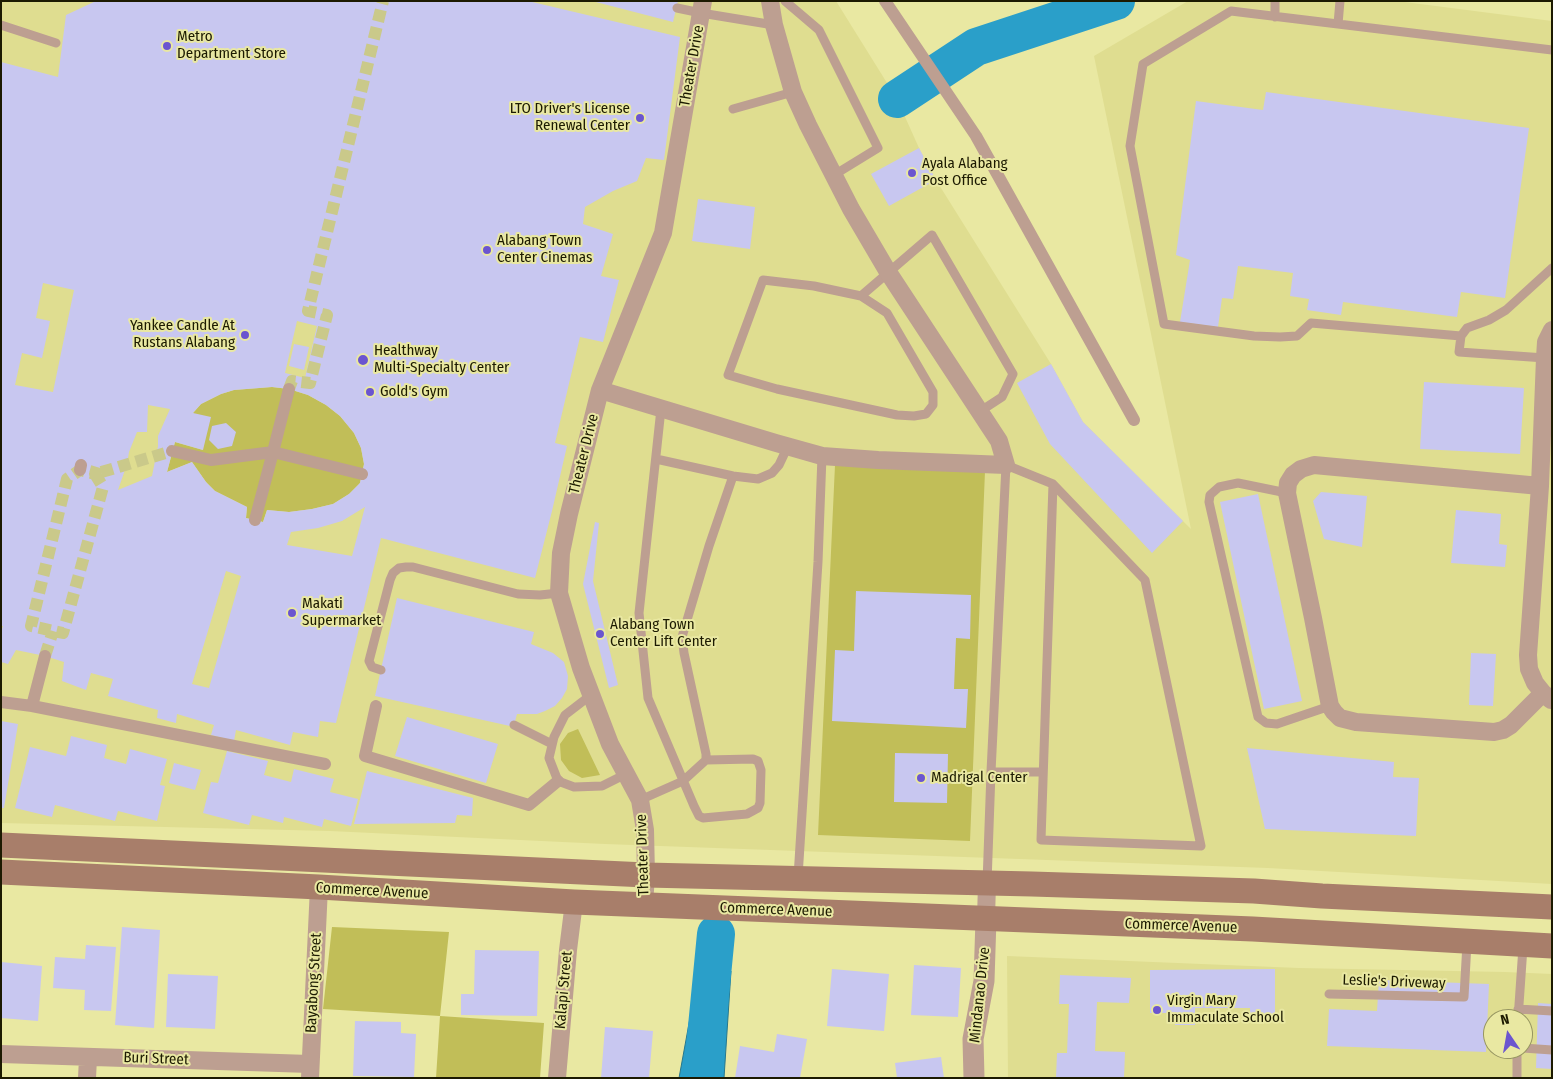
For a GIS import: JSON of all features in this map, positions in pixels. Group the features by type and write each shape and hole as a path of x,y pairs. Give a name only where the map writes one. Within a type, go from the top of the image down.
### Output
{"main road":[{"name":"Commerce Avenue","path":"1,845 646,875 987,883 1254,892 1552,907"},
{"name":"Commerce Avenue","path":"1,872 574,902 1324,933 1552,946"},
{"path":"1322,896 1324,933"}],"street":[{"path":"600,390 822,456 1006,465 999,441 888,272 851,209 808,125 793,92 774,24 770,1"},
{"path":"889,6 976,136 1134,420"},
{"name":"Theater Drive","path":"644,905 646,875 645,824 640,800 610,744 581,668 559,593 561,553 600,390 663,233 702,7"},
{"path":"1540,486 1314,465 1301,469 1293,475 1288,483 1287,493 1330,706 1340,718 1348,721 1494,732 1511,725 1547,697 1535,683 1529,669 1528,656 1540,486 1546,342 1552,330"},
{"path":"255,520 289,389"},
{"path":"172,451 212,460 274,452 362,474"},
{"path":"32,706 45,656"},
{"path":"1,702 32,706 325,764"},
{"path":"376,706 364,756 530,805 558,781"},
{"name":"Mindanao Drive","path":"974,1078 973,1039 984,981 987,883"},
{"name":"Bayabong Street","path":"310,1071 319,888"},
{"name":"Kalapi Street","path":"557,1078 574,902"},
{"name":"Buri Street","path":"1,1054 310,1071"},
{"path":"87,1078 88,1058"}],"lane":[{"path":"785,1 819,30 878,148 834,175"},
{"path":"1275,1 1275,17"},
{"path":"1338,24 1340,1"},
{"path":"677,8 702,7 774,24"},
{"path":"1461,336 1312,323 1297,336 1254,336 1164,324 1130,146 1143,64 1231,11 1552,50"},
{"path":"1,25 56,43"},
{"path":"732,109 793,92"},
{"path":"861,296 932,235 1013,374 1002,397 979,412"},
{"path":"1545,358 1459,352 1461,336 1467,328 1489,320 1506,310 1552,268"},
{"path":"763,280 814,286 861,296 887,313 932,392 932,405 926,414 914,416 897,415 777,389 728,375 763,280"},
{"path":"640,800 683,781 706,760 753,759 758,761 761,770 760,802 758,808 747,814 703,818 699,816 683,781 648,698 639,613 661,409"},
{"path":"656,459 733,476 758,479 772,473 779,465 788,446"},
{"path":"798,878 818,562 822,456"},
{"path":"987,883 990,772 1006,465 1054,484 1145,580 1201,846 1041,840 1054,484"},
{"path":"706,760 682,637 733,476"},
{"path":"1287,493 1238,483 1219,487 1210,495 1209,502 1258,717 1266,723 1276,724 1330,706"},
{"path":"381,670 372,667 369,661 390,580 393,573 399,568 406,566 518,594 540,595 559,593"},
{"path":"591,695 566,715 554,737 549,758 558,781 574,787 602,786 626,774"},
{"path":"514,725 552,744"},
{"path":"990,772 1043,772"},
{"name":"Leslie's Driveway","path":"1329,994 1464,997 1468,942"},
{"path":"1518,1009 1523,944"},
{"path":"1533,1013 1552,1011"},
{"path":"1533,1049 1552,1050"},
{"path":"1517,1059 1517,1078"}],"shaded area":[{"path":"1,1 836,1 897,99 936,180 1051,364 1083,422 1191,529 1094,56 1188,1 1397,1 1552,21 1552,884 1268,868 605,844 330,831 1,823"},
{"path":"272,387 289,389 308,395 326,405 340,416 354,433 361,448 364,464 360,483 349,494 333,504 289,512 267,510 263,522 246,518 247,507 215,491 192,462 167,472 175,442 203,450 193,413 201,404 234,390"},
{"path":"835,465 985,471 970,841 818,835"},
{"path":"578,729 600,775 582,778 569,771 561,760 560,744 568,733"},
{"path":"332,927 449,932 440,1016 323,1009"},
{"path":"1007,956 1299,968 1552,974 1552,1078 1008,1078"},
{"path":"440,1016 544,1023 540,1078 436,1078"}],"water":[{"path":"699,969 731,971 724,1078 679,1078"}],"building":[{"path":"96,1 528,1 680,37 664,160 646,158 637,181 613,191 585,207 583,224 613,234 601,276 619,280 603,342 580,337 555,443 567,446 535,578 381,538 336,723 320,721 318,737 293,732 290,745 236,730 234,741 211,735 214,725 177,714 176,723 157,718 158,710 108,696 113,679 91,673 86,690 62,681 64,662 16,650 8,664 1,662 1,632 3,626 1,626 1,62 58,77 66,15","holes":["43,283 74,290 53,392 15,385 22,353 42,358 50,321 36,318","297,321 317,326 305,378 285,373","272,387 289,389 308,395 326,405 340,416 354,433 361,448 364,464 360,483 349,494 333,504 289,512 267,510 263,522 246,518 247,507 215,491 192,462 167,472 175,442 203,450 211,417 193,413 201,404 234,390","148,405 170,409 158,436 152,476 118,490 137,432 147,432","365,507 352,556 287,545 291,532 318,528 342,521","226,571 241,576 209,688 192,684"]},
{"path":"592,1 678,1 673,22"},
{"path":"1266,92 1529,128 1505,298 1461,292 1457,317 1343,302 1341,315 1307,310 1309,299 1290,296 1293,273 1238,266 1233,299 1222,298 1218,327 1180,322 1190,260 1176,255 1196,101 1263,110"},
{"path":"919,148 936,180 889,206 871,174"},
{"path":"698,199 755,207 750,249 692,241"},
{"path":"294,344 309,347 304,370 289,366"},
{"path":"1051,364 1083,422 1183,521 1152,553 1050,444 1017,383"},
{"path":"1424,382 1524,388 1520,454 1420,449"},
{"path":"226,423 236,432 232,446 218,449 209,440 212,426"},
{"path":"1321,492 1367,496 1362,547 1324,539 1313,501"},
{"path":"1258,494 1302,701 1264,709 1220,502"},
{"path":"1456,510 1501,514 1499,544 1507,545 1505,567 1451,563"},
{"name":"Alabang Town Center Lift Center","path":"595,522 599,523 593,581 618,685 609,688 583,584"},
{"path":"856,591 971,595 970,639 956,638 954,689 968,689 966,728 832,721 835,650 854,651"},
{"path":"397,598 534,632 531,644 553,653 564,662 568,676 567,689 562,698 555,706 537,714 517,714 514,725 510,726 375,696"},
{"path":"1471,653 1496,654 1493,706 1469,705"},
{"path":"407,717 498,744 486,783 395,756"},
{"path":"1,721 18,724 4,808 1,808"},
{"path":"71,736 107,745 104,758 126,764 130,749 167,759 160,785 165,786 157,821 118,811 115,821 55,805 52,817 15,808 30,747 66,756"},
{"path":"1247,748 1394,762 1393,777 1419,778 1416,836 1265,829"},
{"path":"227,751 268,761 264,775 291,782 294,769 334,779 330,792 358,799 351,826 324,819 322,827 284,817 283,823 252,815 249,825 203,813 211,782 218,783"},
{"name":"Madrigal Center","path":"895,753 948,754 947,803 894,802"},
{"path":"174,763 201,770 195,790 169,783"},
{"path":"367,771 473,798 472,816 457,815 455,823 354,824"},
{"path":"122,927 160,930 154,1028 115,1025"},
{"path":"86,945 116,947 111,1011 84,1010 85,990 53,988 55,957 85,959"},
{"path":"475,950 539,951 537,1016 461,1015 461,994 474,994"},
{"path":"1,962 42,966 38,1021 1,1018"},
{"path":"914,965 961,968 958,1017 911,1015"},
{"path":"832,969 889,974 884,1031 827,1026"},
{"path":"1275,969 1275,1017 1250,1017 1250,1008 1195,1008 1195,1025 1175,1025 1175,1013 1150,1013 1150,970"},
{"path":"168,974 218,976 215,1029 166,1027"},
{"path":"1060,975 1131,978 1129,1003 1097,1002 1095,1051 1125,1052 1124,1078 1056,1078 1057,1053 1067,1053 1069,1004 1059,1004"},
{"path":"1379,980 1489,984 1488,1009 1483,1009 1483,1052 1327,1046 1329,1009 1377,1011"},
{"path":"1538,1003 1552,1004 1552,1069 1536,1068"},
{"path":"355,1021 401,1022 401,1033 416,1034 414,1077 353,1076"},
{"path":"605,1027 653,1031 649,1078 601,1078"},
{"path":"777,1034 807,1039 800,1078 735,1078 740,1046 774,1052"},
{"path":"941,1057 944,1078 897,1078 895,1063"}],"waterway":[{"path":"897,99 976,47 1116,1"},
{"path":"702,1078 716,934"}],"tunnel":[{"path":"289,389 292,381 310,383 327,315 308,311 383,1"},
{"path":"97,467 95,474 80,470 67,479 31,626 63,633 103,487 95,474 172,451"},
{"path":"45,656 53,631"}],"place":[{"name":"Metro Department Store","path":"167,46"},
{"name":"LTO Driver's License Renewal Center","path":"640,118"},
{"name":"Ayala Alabang Post Office","path":"912,173"},
{"name":"Alabang Town Center Cinemas","path":"487,250"},
{"name":"Yankee Candle At Rustans Alabang","path":"245,335"},
{"name":"Healthway Multi-Specialty Center","path":"363,360"},
{"name":"Gold's Gym","path":"370,392"},
{"name":"Makati Supermarket","path":"292,613"},
{"name":"Alabang Town Center Lift Center","path":"600,634"},
{"name":"Madrigal Center","path":"921,778"},
{"name":"Virgin Mary Immaculate School","path":"1157,1010"}]}
